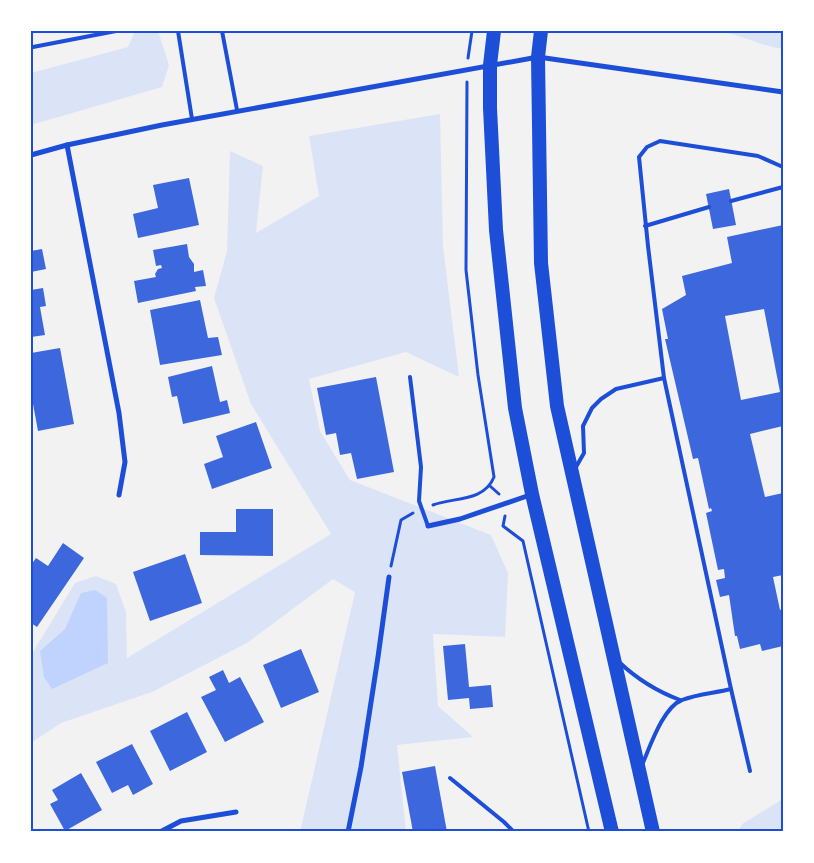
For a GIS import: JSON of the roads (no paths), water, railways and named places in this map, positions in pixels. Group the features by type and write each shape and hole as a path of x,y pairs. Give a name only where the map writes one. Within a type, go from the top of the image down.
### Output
{"highway":[{"path":"494,31 490,65 490,108 496,230 515,408 532,494 612,832"},
{"path":"541,31 538,57 541,263 557,406 653,832"}],"street":[{"path":"31,155 66,145 237,110 538,57 783,92"},
{"path":"66,145 119,413 125,462 119,495"},
{"path":"428,526 460,519 532,494"},
{"path":"348,832 361,767 389,577"},
{"path":"160,832 181,822 236,812"}],"lane":[{"path":"33,47 116,31"},
{"path":"178,31 192,119"},
{"path":"222,31 237,110"},
{"path":"750,771 664,378 639,157 647,147 660,141 758,156 783,167"},
{"path":"731,201 783,187"},
{"path":"646,226 709,207"},
{"path":"410,377 421,467 419,502 428,526"},
{"path":"572,474 584,453 583,426 592,408 616,389 664,378"},
{"path":"613,656 633,675 652,689 680,700 731,689"},
{"path":"639,771 663,718 680,700"},
{"path":"450,778 514,832"}],"water":[{"path":"95,590 107,598 108,663 52,689 44,677 40,651 65,629 81,593"}]}
